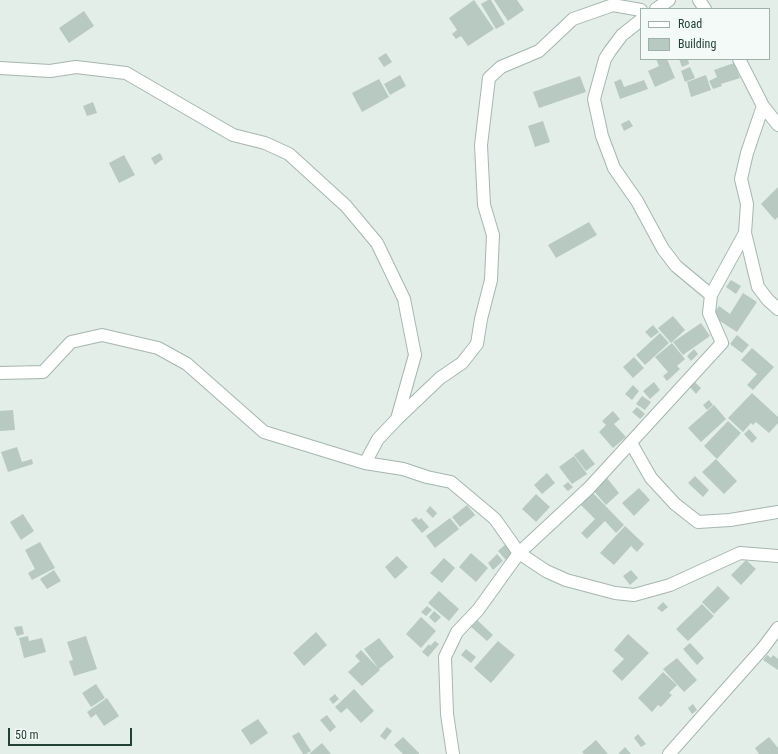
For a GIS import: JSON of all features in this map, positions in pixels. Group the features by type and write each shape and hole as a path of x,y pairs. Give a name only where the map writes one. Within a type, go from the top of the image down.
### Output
{"street":[{"path":"657,8 669,0"},
{"path":"365,463 378,439 440,378 462,363 477,344 492,272 493,235 484,205 481,145 489,78 501,67 539,51 573,19 611,2 640,10"},
{"path":"640,21 622,35 605,59 594,99 602,136 614,168 637,201 663,249 676,266 712,295"},
{"path":"740,60 763,106 778,125"},
{"path":"0,68 50,71 76,67 126,73 233,135 266,143 289,154 346,206 377,243 404,299 415,355 397,419"},
{"path":"763,106 747,153 741,179 747,204 745,233 758,287 768,300 778,309"},
{"path":"453,754 447,714 445,657 457,632 478,610 519,552 589,488 631,444 722,343 709,313 712,295 745,233"},
{"path":"0,373 43,372 71,342 102,335 158,348 187,364 264,432 365,463 403,469 427,477 451,482 495,519 519,552 546,571 566,580 616,593 634,595 670,585 740,553 778,556"},
{"path":"631,444 651,478 675,504 698,522 730,520 778,512"},
{"path":"669,754 763,648 778,628"}],"building":[{"path":"474,0 494,29 468,46 461,36 456,39 452,34 457,30 449,18"},
{"path":"491,0 505,24 496,29 481,4"},
{"path":"494,0 517,0 524,10 508,21"},
{"path":"84,11 94,26 69,43 59,28"},
{"path":"386,53 392,62 384,67 378,58"},
{"path":"656,60 667,60 675,78 655,87 648,71 659,66"},
{"path":"679,60 688,60 689,64 682,67"},
{"path":"734,63 740,78 721,84 722,86 713,89 709,81 717,77 714,70"},
{"path":"690,67 695,78 685,82 681,71"},
{"path":"400,75 406,86 390,95 384,84"},
{"path":"706,75 711,90 691,97 687,82"},
{"path":"580,76 586,92 539,108 533,92"},
{"path":"379,79 389,97 362,112 352,93"},
{"path":"621,79 624,87 644,80 648,89 620,99 614,82"},
{"path":"93,102 97,113 87,116 83,106"},
{"path":"629,120 633,126 624,131 621,124"},
{"path":"543,121 550,142 535,147 528,126"},
{"path":"160,153 163,159 155,165 151,158"},
{"path":"124,155 135,175 119,183 109,163"},
{"path":"778,187 778,217 775,220 761,204"},
{"path":"589,222 597,235 556,258 548,245"},
{"path":"731,280 741,286 736,294 726,287"},
{"path":"743,293 757,302 737,332 712,316 719,306 730,314"},
{"path":"673,316 685,330 671,343 658,328"},
{"path":"701,323 710,336 683,355 673,342"},
{"path":"653,325 659,332 651,338 645,332"},
{"path":"660,333 669,343 645,365 636,355"},
{"path":"737,335 749,345 742,353 730,344"},
{"path":"672,343 685,359 677,366 680,369 667,381 663,376 668,372 655,357"},
{"path":"752,348 774,367 753,390 747,385 757,374 741,360"},
{"path":"694,349 698,354 691,361 687,356"},
{"path":"634,357 644,368 633,378 623,367"},
{"path":"654,382 660,390 650,399 643,391"},
{"path":"695,382 701,388 696,394 690,387"},
{"path":"633,385 639,391 632,400 625,394"},
{"path":"752,393 778,417 778,423 769,433 756,422 753,425 751,423 743,432 728,418"},
{"path":"642,396 651,402 645,410 636,404"},
{"path":"709,400 713,405 707,410 703,405"},
{"path":"714,405 726,419 701,442 688,428"},
{"path":"637,407 645,414 640,419 632,412"},
{"path":"13,410 15,430 0,431 0,411"},
{"path":"613,411 620,419 614,424 626,437 613,448 599,432 606,425 602,421"},
{"path":"728,421 741,433 717,459 704,446"},
{"path":"749,429 757,438 752,443 744,434"},
{"path":"17,447 22,462 32,459 33,464 8,472 1,452"},
{"path":"583,449 595,464 586,471 574,455"},
{"path":"574,456 587,474 572,484 559,467"},
{"path":"716,459 737,481 724,494 702,472"},
{"path":"547,473 555,483 542,494 534,485"},
{"path":"695,476 709,490 703,497 688,483"},
{"path":"607,478 619,493 606,505 593,490"},
{"path":"568,482 573,487 568,491 563,486"},
{"path":"639,488 650,500 634,516 622,503"},
{"path":"592,492 624,525 616,533 605,521 587,539 581,533 595,519 580,504"},
{"path":"536,494 550,507 536,522 522,509"},
{"path":"467,505 475,515 460,527 452,517"},
{"path":"430,506 437,513 433,518 426,511"},
{"path":"23,514 34,531 21,540 10,522"},
{"path":"416,517 419,520 421,518 429,527 422,533 411,520"},
{"path":"450,518 459,529 435,548 426,536"},
{"path":"625,526 644,544 637,552 631,546 614,565 600,553"},
{"path":"40,542 55,568 32,580 28,573 35,569 25,550"},
{"path":"507,543 515,551 506,560 498,551"},
{"path":"471,553 488,568 476,582 459,567"},
{"path":"497,554 503,561 493,570 488,563"},
{"path":"397,556 408,567 395,579 385,567"},
{"path":"444,558 455,568 442,583 430,573"},
{"path":"746,560 756,569 741,585 731,575"},
{"path":"54,570 61,581 47,589 40,579"},
{"path":"631,570 638,578 630,585 623,576"},
{"path":"718,586 730,598 714,614 702,602"},
{"path":"439,591 459,609 449,621 428,603"},
{"path":"663,602 668,607 662,612 657,608"},
{"path":"702,604 714,616 688,641 676,629"},
{"path":"427,606 432,610 426,616 421,612"},
{"path":"434,611 441,617 435,623 429,617"},
{"path":"421,617 436,631 421,648 406,634"},
{"path":"476,619 493,635 487,641 470,626"},
{"path":"22,626 24,634 17,636 14,627"},
{"path":"316,632 327,645 304,666 293,653"},
{"path":"628,634 649,653 622,681 612,671 624,659 614,650"},
{"path":"28,636 29,641 42,638 46,652 24,658 19,638"},
{"path":"86,636 97,669 74,676 69,661 73,660 67,642"},
{"path":"379,638 394,657 379,669 364,649"},
{"path":"435,641 439,644 428,657 422,652 429,644 430,646"},
{"path":"498,641 515,655 491,683 474,668"},
{"path":"690,643 704,658 697,665 683,649"},
{"path":"466,649 476,657 471,663 461,655"},
{"path":"361,650 380,670 362,686 348,672 360,661 355,656"},
{"path":"767,655 771,658 773,655 778,659 778,670 763,660"},
{"path":"677,658 697,680 684,692 663,669"},
{"path":"663,672 677,685 669,693 672,695 661,707 658,705 652,712 638,698"},
{"path":"96,684 105,698 91,707 82,693"},
{"path":"354,689 374,711 361,723 347,708 341,713 335,707"},
{"path":"335,694 339,699 333,704 329,699"},
{"path":"107,698 119,716 104,726 96,714 91,718 87,712"},
{"path":"693,704 697,710 692,714 688,708"},
{"path":"327,715 336,727 330,732 320,720"},
{"path":"258,719 268,733 251,745 241,730"},
{"path":"387,727 392,731 385,740 380,736"},
{"path":"299,732 311,751 306,754 303,754 292,736"},
{"path":"638,734 646,744 641,747 634,738"},
{"path":"403,737 419,754 403,754 394,745"},
{"path":"769,737 778,748 778,754 759,754 755,748"},
{"path":"596,740 608,754 584,754 582,752"},
{"path":"322,743 331,754 309,754"},
{"path":"625,747 631,754 618,754"}]}
